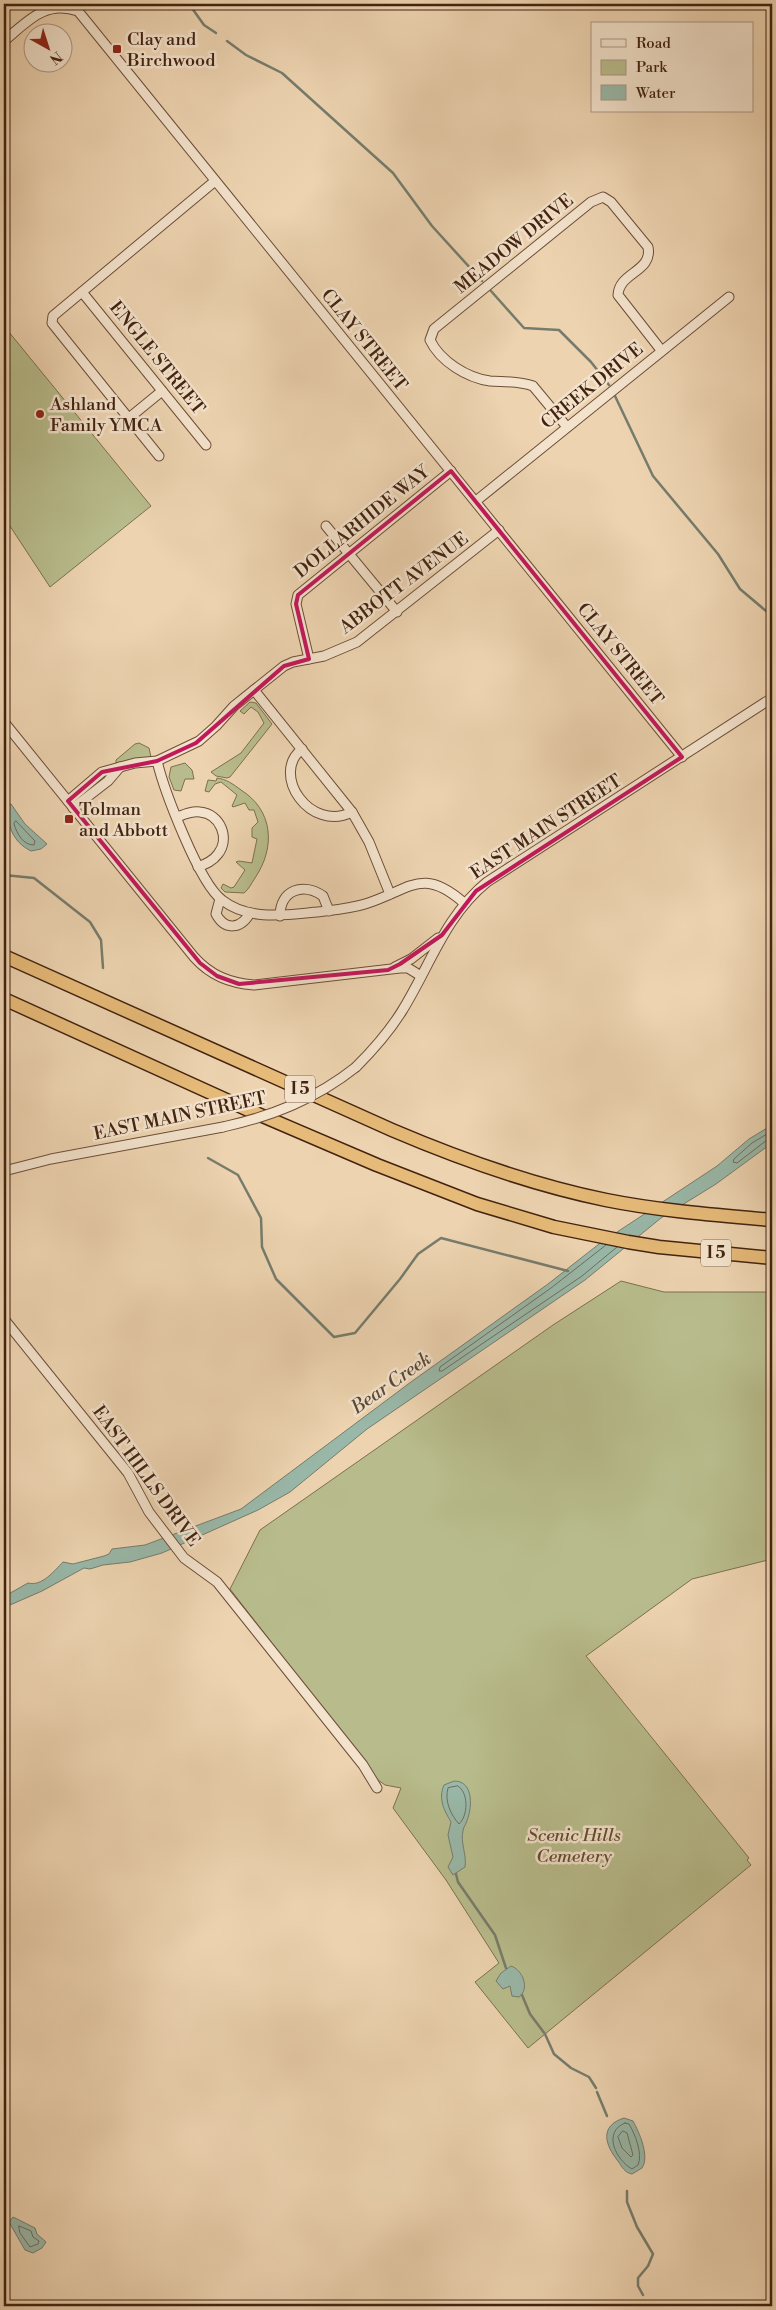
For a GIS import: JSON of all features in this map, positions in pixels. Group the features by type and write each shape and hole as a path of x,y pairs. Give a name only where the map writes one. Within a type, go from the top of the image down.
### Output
{"highway":[{"name":"I 5","path":"4,956 452,1156 604,1199 712,1215 772,1220"},
{"name":"I 5","path":"4,999 244,1108 377,1165 477,1204 582,1233 659,1247 772,1258"}],"street":[{"name":"CLAY STREET","path":"4,41 39,12 53,4 66,5 78,11 682,757"},
{"path":"159,456 52,323 53,316 215,181"},
{"name":"MEADOW DRIVE","path":"566,427 533,386 478,378 455,366 433,346 430,340 434,329 591,202 602,197 611,202 648,247 649,253 646,263 623,282 618,288 618,295 661,350"},
{"name":"ENGLE STREET","path":"82,292 206,445"},
{"name":"CREEK DRIVE","path":"476,501 729,297"},
{"path":"129,418 162,391"},
{"name":"DOLLARHIDE WAY","path":"309,659 296,599 301,592 451,471"},
{"path":"326,526 397,612"},
{"name":"ABBOTT AVENUE","path":"71,804 102,772 157,761 199,741 234,706 284,666 339,651 358,642 499,530"},
{"path":"254,690 352,812 369,842 390,894"},
{"name":"EAST MAIN STREET","path":"4,1171 50,1159 254,1120 295,1105 329,1087 356,1067 389,1030 421,976 442,935 464,903 487,882 772,698"},
{"path":"4,722 194,957 217,976 240,984 254,985 408,968 421,976"},
{"path":"302,749 296,754 291,763 290,774 297,794 306,806 314,812 334,818 342,817 352,812"},
{"path":"157,761 163,783 198,867 206,883 220,900 250,913 280,916 357,907 426,882 444,887 464,903"},
{"path":"177,817 200,812 212,816 221,827 224,840 219,853 214,859 198,867"},
{"path":"280,916 282,902 287,896 296,890 306,888 323,896 329,911"},
{"path":"220,900 216,914 219,920 227,926 241,925 250,913"},
{"path":"388,970 410,959 442,935"},
{"name":"EAST HILLS DRIVE","path":"4,1319 128,1473 149,1512 178,1550 196,1568 217,1582 363,1765 377,1788"}],"highlighted area":[{"path":"451,471 682,757 476,891 442,935 388,970 239,984 217,976 200,963 68,801 102,772 157,761 196,743 284,666 309,659 296,604 298,595"}],"green space":[{"name":"Ashland Family YMCA","path":"4,326 151,506 50,587 4,517"},
{"path":"250,702 256,703 272,724 230,777 216,776 211,772 241,753 264,723 258,712 251,707 244,714 240,711"},
{"path":"139,743 149,748 151,757 116,763 116,760 135,744"},
{"path":"185,763 192,770 194,779 185,779 181,791 174,790 169,777 171,767"},
{"path":"217,778 229,782 252,798 265,818 268,830 266,854 262,866 244,893 225,892 221,888 223,884 231,888 234,887 245,870 236,862 252,863 257,839 252,837 252,828 258,822 254,810 249,810 245,803 232,806 237,795 221,782 215,784 209,792 205,791 208,780 216,781"},
{"name":"Scenic Hills Cemetery","path":"621,1281 664,1292 772,1292 772,1559 692,1579 586,1656 749,1858 747,1860 751,1865 528,2048 475,1982 499,1963 446,1880 393,1808 401,1788 385,1785 378,1780 230,1589 260,1530 553,1325"}],"water":[{"path":"11,804 25,824 47,844 41,849 31,851 24,847 15,837 5,806"},
{"path":"772,1125 772,1143 716,1184 661,1218 585,1280 367,1429 290,1492 258,1510 162,1553 130,1562 103,1565 90,1569 84,1568 42,1591 10,1605 4,1611 5,1596 28,1583 38,1583 63,1562 73,1564 104,1556 109,1554 112,1549 145,1545 241,1509 411,1382 548,1284 599,1244 717,1166 749,1139"},
{"path":"454,1781 461,1782 469,1791 470,1811 462,1835 465,1867 453,1875 448,1867 453,1857 448,1835 451,1822 444,1809 442,1790 444,1785"},
{"path":"511,1966 519,1971 524,1980 524,1989 519,1997 512,1996 510,1986 503,1989 496,1981 501,1973"},
{"path":"624,2118 633,2121 641,2138 645,2157 642,2168 632,2174 622,2167 610,2149 607,2136 611,2126 616,2121"},
{"path":"13,2217 35,2228 37,2234 46,2242 42,2248 33,2253 25,2250 9,2222"}],"waterway":[{"path":"189,4 204,25 216,33"},
{"path":"227,41 246,55 282,73 393,173 432,226 482,281"},
{"path":"491,291 524,328 559,330 591,362 609,385"},
{"path":"615,396 653,476 718,554 740,589 772,616"},
{"path":"4,875 34,878 90,922 101,940 103,968"},
{"path":"208,1158 238,1175 261,1218 262,1247 276,1279 334,1337 355,1333 400,1279 418,1254 441,1238 568,1271"},
{"path":"456,1874 458,1882 495,1935 506,1968"},
{"path":"522,1995 530,2014 545,2034 554,2054 571,2068 589,2077 596,2088"},
{"path":"597,2092 607,2116"},
{"path":"627,2191 627,2202 637,2227 653,2254 648,2266 638,2278 638,2286 643,2295"}],"place":[{"name":"Clay and Birchwood","path":"117,49"},
{"name":"Ashland Family YMCA","path":"40,414"},
{"name":"Tolman and Abbott","path":"69,819"}],"water label":[{"name":"Bear Creek","path":"391,1383"}]}
